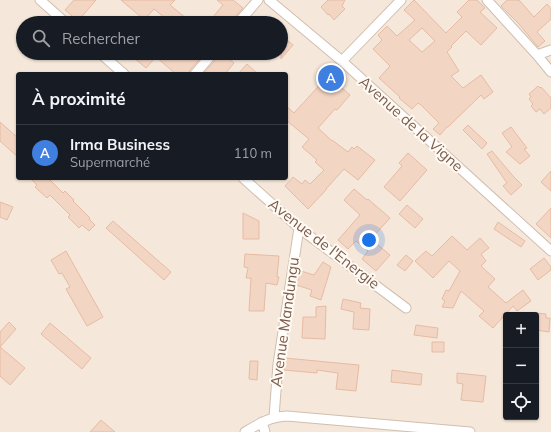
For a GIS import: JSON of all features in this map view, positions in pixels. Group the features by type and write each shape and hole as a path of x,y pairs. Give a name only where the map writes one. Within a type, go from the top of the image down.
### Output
{"street":[{"path":"40,0 58,16"},
{"path":"244,16 258,0"},
{"name":"Avenue de la Vigne","path":"270,0 342,61 551,251"},
{"path":"342,61 401,0"},
{"path":"487,0 551,72"},
{"path":"537,55 551,50"},
{"path":"108,60 122,72"},
{"path":"197,72 207,60"},
{"name":"Avenue de l'Energie","path":"245,180 299,228 406,308"},
{"name":"Avenue Mandungu","path":"274,417 278,364 299,228"},
{"path":"245,432 274,417 301,416 470,432"},
{"path":"262,422 265,432"}],"shaded area":[{"path":"0,0 551,0 551,432 0,432"}],"building":[{"path":"74,0 96,0 82,16 72,16 65,10"},
{"path":"121,0 175,0 170,5 183,16 162,16 154,9 148,16 140,16"},
{"path":"217,0 233,0 243,8 236,16 214,16 223,5"},
{"path":"328,0 345,0 342,6 345,9 334,20 321,7"},
{"path":"414,0 446,33 462,17 457,12 469,0 477,0 485,8 480,12 497,28 481,45 466,31 447,52 459,71 451,76 463,88 481,75 493,92 484,99 481,95 440,135 433,129 439,123 420,104 418,103 412,109 379,78 390,66 373,49 382,40 378,35 387,26 397,36 415,20 404,10","holes":["422,28 435,41 422,52 409,40"]},
{"path":"507,0 519,0 534,17 547,4 551,9 551,19 537,32 545,41 538,47 519,24 501,6"},
{"path":"288,41 293,45 288,51"},
{"path":"136,60 153,60 146,68"},
{"path":"160,60 199,60 190,72 174,72"},
{"path":"215,60 230,60 234,63 227,72 205,72"},
{"path":"247,64 256,72 240,72"},
{"path":"328,76 350,95 318,128 332,141 348,152 352,147 354,149 357,146 375,160 358,180 344,169 308,209 285,186 293,177 302,184 305,180 310,184 324,170 315,162 317,160 302,147 309,139 288,122 288,108 294,113"},
{"path":"538,86 540,88 541,87 551,98 551,108 544,114 540,109 536,112 531,106 533,104 529,99 531,97 529,94"},
{"path":"0,122 16,136 16,155 0,141"},
{"path":"468,125 487,143 482,149 463,130"},
{"path":"511,127 527,148 524,149 530,156 520,164 506,152 512,147 502,133"},
{"path":"492,151 522,185 511,195 503,186 507,183 487,154"},
{"path":"408,153 427,170 400,201 384,187 402,166 399,163"},
{"path":"551,171 551,191 541,182"},
{"path":"32,180 50,180 63,193 65,191 74,200 73,201 95,225 89,231 82,225 79,228 68,217 70,215 50,195 47,198 35,187 37,185"},
{"path":"354,189 390,218 371,239 390,255 376,271 362,259 368,251 356,241 348,249 338,240 360,215 344,200"},
{"path":"0,202 13,207 7,220 0,217"},
{"path":"407,205 423,219 415,228 399,214"},
{"path":"551,208 551,238 536,224"},
{"path":"243,213 259,221 259,239 243,239"},
{"path":"113,221 171,272 164,280 106,228"},
{"path":"498,222 525,241 521,247 494,229"},
{"path":"452,236 467,250 480,238 489,248 481,254 486,261 481,266 495,279 488,287 506,303 523,290 531,301 517,311 513,306 508,312 503,312 503,317 493,328 479,316 484,311 461,291 453,308 442,307 445,301 442,299 446,290 449,291 460,271 449,261 433,278 415,261 426,251 432,256"},
{"path":"66,251 103,317 87,326 66,289 70,287 62,273 59,274 51,260"},
{"path":"245,254 279,256 277,277 279,277 277,285 266,283 264,311 249,311 251,278 246,278 248,268 244,267"},
{"path":"406,255 413,261 405,271 397,265"},
{"path":"544,258 551,267 551,270 538,280 530,269"},
{"path":"323,262 331,267 321,300 310,296 312,290 296,285 301,271 314,275"},
{"path":"343,299 361,303 360,308 370,309 369,330 353,329 354,312 341,309"},
{"path":"326,306 325,339 302,338 303,317 316,317 316,307"},
{"path":"539,313 546,314 546,318 550,318 549,332 539,330"},
{"path":"9,322 16,329 0,347 0,332"},
{"path":"50,323 91,358 82,369 41,334"},
{"path":"416,325 438,328 437,338 414,335"},
{"path":"432,342 444,342 444,352 432,352"},
{"path":"0,347 25,368 10,385 0,376"},
{"path":"285,358 359,365 356,391 336,389 338,373 317,370 317,373 284,370"},
{"path":"250,361 258,361 257,380 249,379"},
{"path":"392,370 422,374 421,385 391,382"},
{"path":"457,373 486,376 483,402 461,400 463,384 457,383"},
{"path":"101,420 115,432 90,432"}],"place":[{"name":"Irma Business","path":"331,78"}]}
